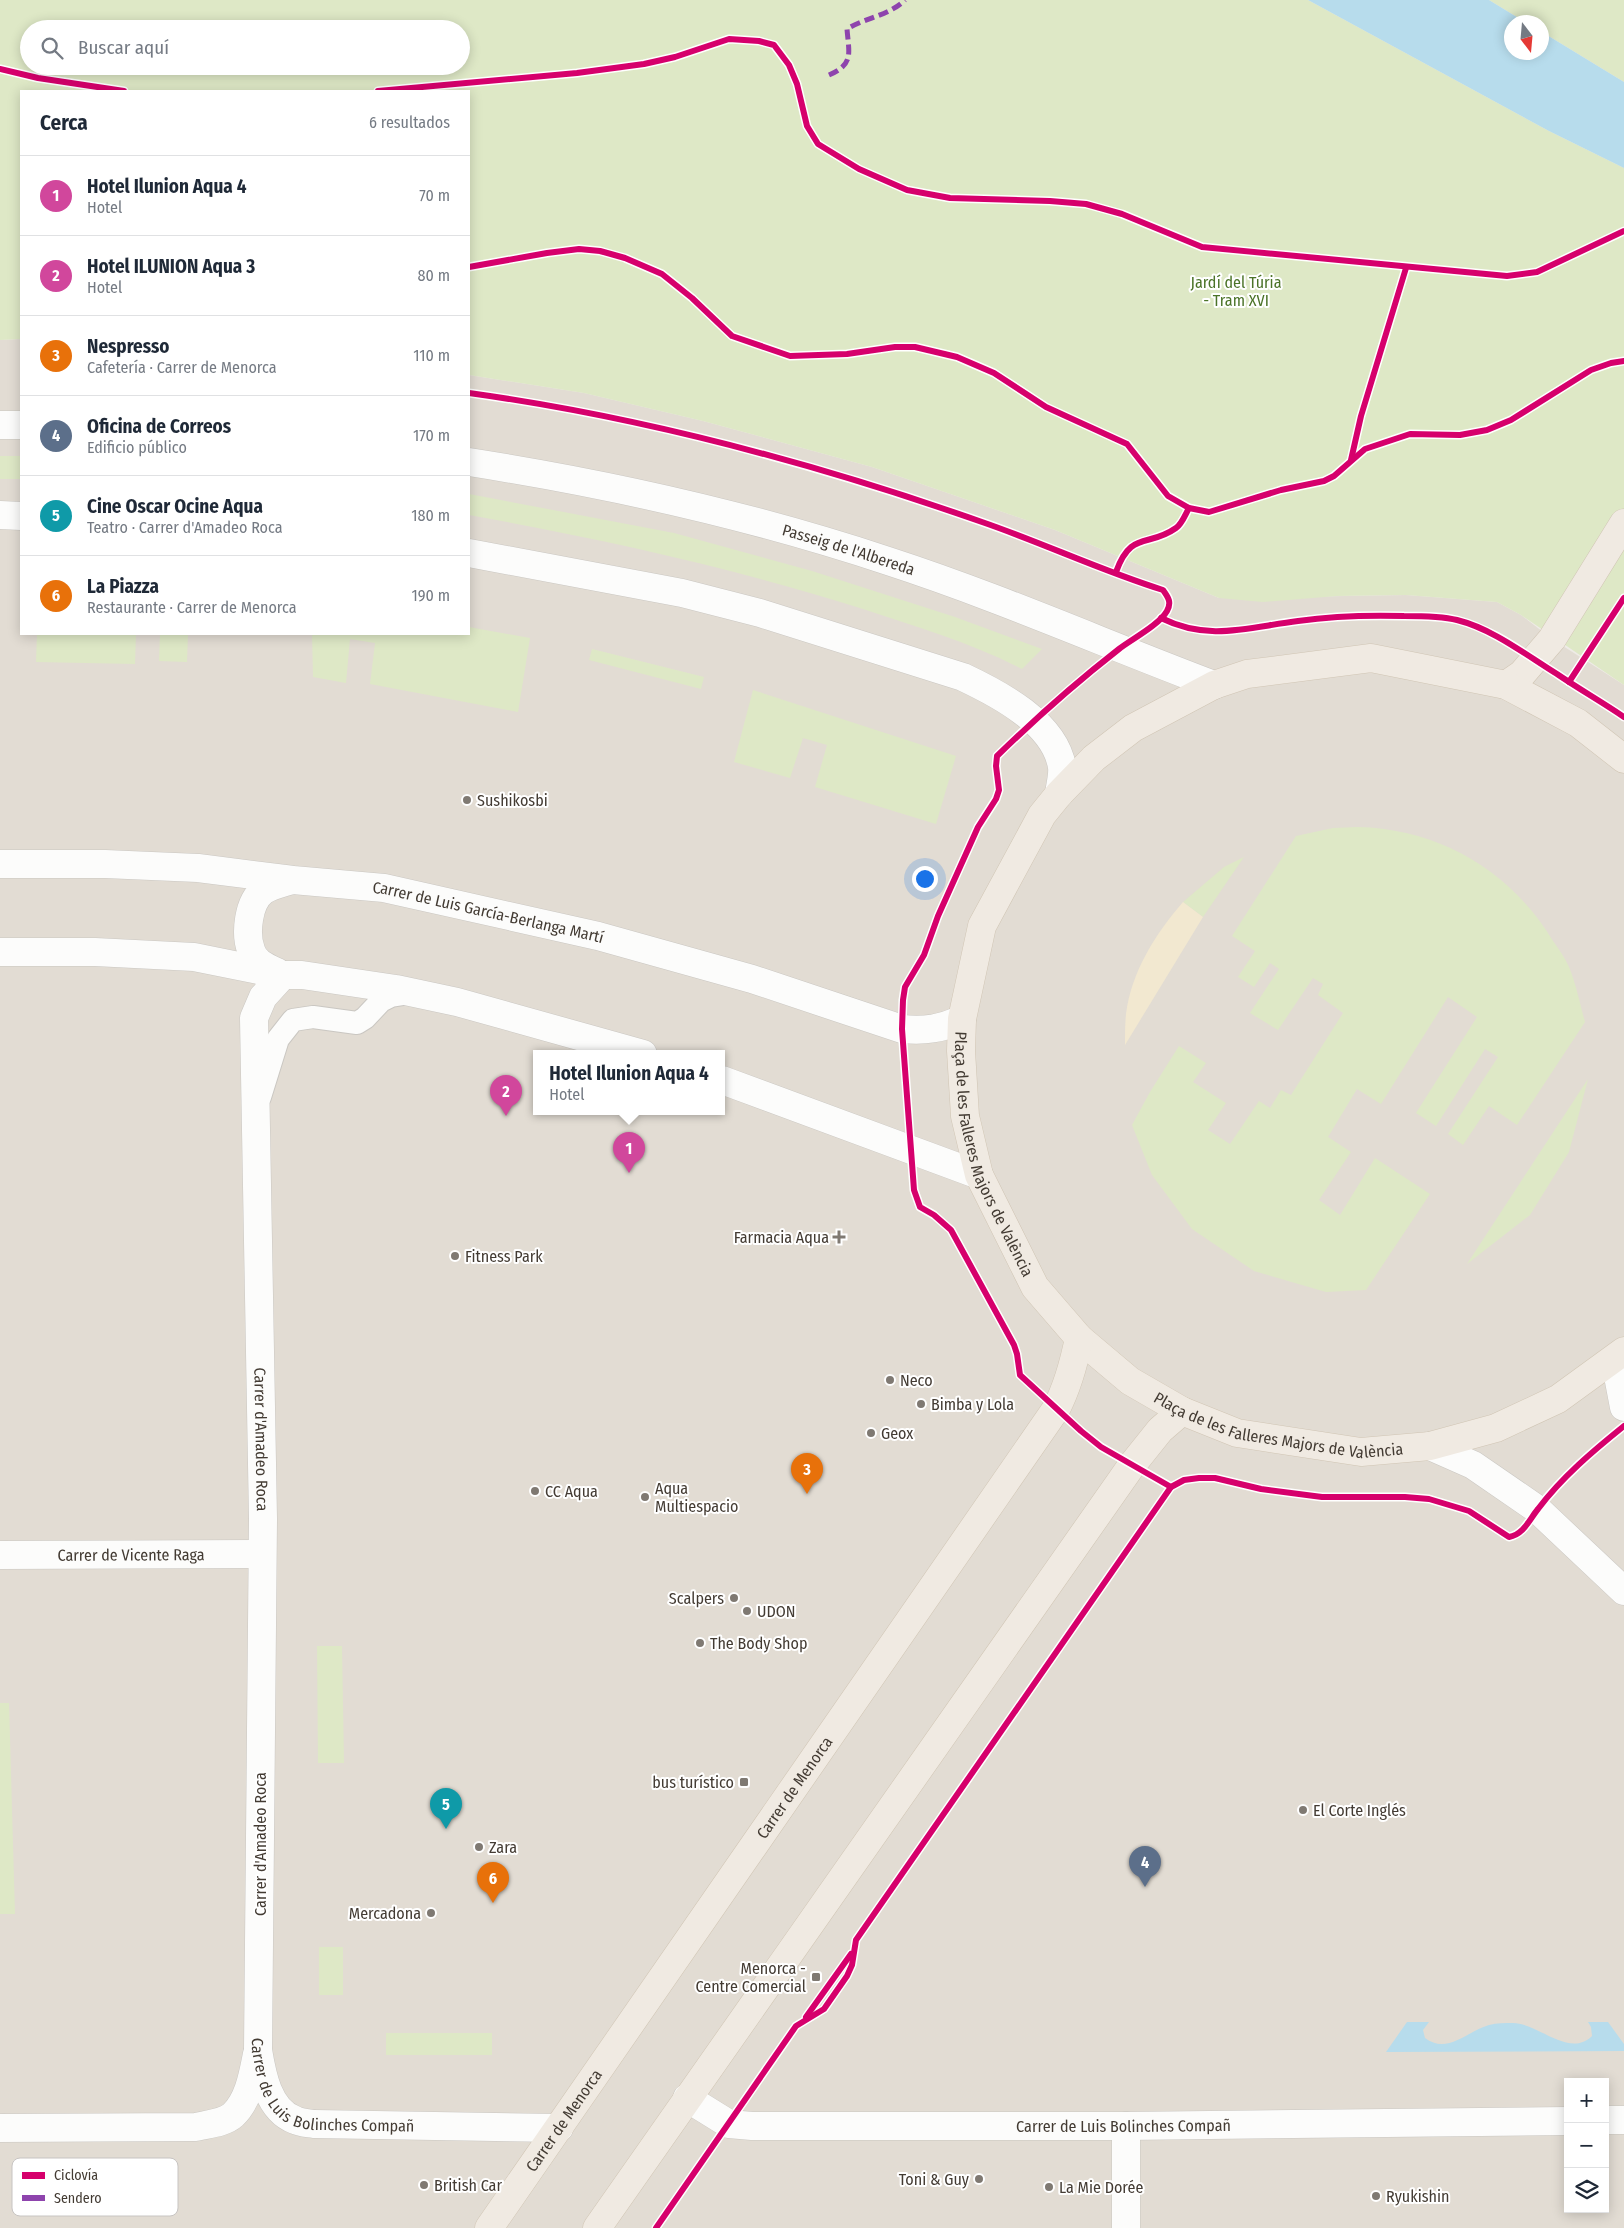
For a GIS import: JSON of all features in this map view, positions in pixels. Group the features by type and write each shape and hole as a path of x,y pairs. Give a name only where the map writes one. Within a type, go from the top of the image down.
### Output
{"main road":[{"path":"1506,685 1522,674 1552,639 1624,523"},
{"name":"Plaça de les Falleres Majors de València","path":"1619,1355 1558,1398 1496,1428 1430,1446 1361,1452 1237,1433 1182,1411 1130,1381 1079,1338 1035,1287 979,1175 965,1116 961,1050 962,1019 982,926 1042,815 1059,794 1094,758 1132,728 1214,685 1247,674 1371,658 1506,685 1578,722 1624,759"},
{"name":"Carrer de Menorca","path":"489,2228 1056,1409 1065,1393 1073,1368 1079,1338"},
{"path":"597,2228 1132,1464 1160,1430 1182,1411"}],"street":[{"path":"0,425 20,425"},
{"name":"Passeig de l'Albereda","path":"470,462 647,495 761,524 887,560 1012,604 1119,649 1214,685"},
{"path":"0,515 20,516"},
{"path":"470,553 682,593 752,610 896,654 963,677 995,692 1020,710 1034,722 1054,745 1062,768 1059,794"},
{"name":"Carrer de Luis García-Berlanga Martí","path":"0,864 104,864 198,868 293,880 384,888 588,934 752,979 902,1030 923,1031 942,1028 962,1019"},
{"path":"283,975 261,964 251,951 248,930 252,905 262,891 293,880"},
{"path":"0,952 95,952 194,958 283,975 302,974 458,1002 629,1050"},
{"name":"Carrer d'Amadeo Roca","path":"258,2050 263,1510 254,1018 263,997 283,975"},
{"path":"725,1081 979,1175"},
{"path":"1619,1355 1624,1407"},
{"path":"1430,1446 1472,1465 1537,1510 1624,1591"},
{"name":"Carrer de Vicente Raga","path":"0,1555 262,1554"},
{"name":"Carrer de Luis Bolinches Compañ","path":"258,2050 261,2073 271,2096 280,2110 294,2120 314,2124 559,2128"},
{"name":"Carrer de Luis Bolinches Compañ","path":"0,2128 196,2127 218,2122 233,2116 245,2098 254,2073 258,2050"},
{"name":"Carrer de Luis Bolinches Compañ","path":"687,2098 729,2124 752,2126 1126,2126 1564,2121"},
{"path":"1609,2120 1624,2120"},
{"path":"1126,2126 1126,2228"}],"lane":[{"path":"255,1117 278,1038 293,1020 313,1017 357,1023 365,1018 381,1001 391,996 413,993"}],"shaded area":[{"path":"20,339 20,635 470,635 470,375 584,393 703,421 872,467 1055,530 1219,598 1406,595 1497,602 1521,615 1552,639 1624,685 1624,2228 0,2228 0,340"}],"green space":[{"name":"Jardí del Túria - Tram XVI","path":"0,0 1308,0 1549,131 1624,168 1624,685 1521,615 1497,602 1406,595 1337,596 1263,602 1219,598 1055,530 872,467 703,421 584,393 470,375 470,90 20,90 20,339 0,340"},
{"path":"1489,0 1624,0 1624,82 1549,36 1549,15 1514,15"},
{"path":"0,456 20,456 20,479 0,479"},
{"path":"470,494 674,533 812,571 955,617 1042,649 1022,669 984,651 944,636 814,594 668,556 569,534 470,515"},
{"path":"470,627 530,638 518,712 370,684 375,643 350,639 346,683 313,677 312,635 470,635"},
{"path":"37,635 136,635 135,664 36,662"},
{"path":"160,635 188,635 187,662 159,661"},
{"path":"592,649 704,677 701,689 589,660"},
{"path":"753,690 956,756 936,824 815,787 827,745 803,738 790,778 734,762"},
{"path":"1358,827 1388,830 1417,836 1445,845 1494,875 1516,894 1536,916 1562,954 1576,987 1585,1022 1517,1125 1489,1106 1463,1145 1448,1134 1498,1057 1485,1049 1436,1126 1416,1113 1477,1017 1448,997 1381,1104 1357,1089 1328,1137 1351,1152 1319,1200 1340,1215 1375,1158 1430,1194 1366,1290 1326,1292 1254,1271 1192,1229 1152,1175 1132,1125 1179,1046 1206,1063 1193,1082 1226,1103 1208,1130 1230,1144 1259,1101 1270,1108 1281,1090 1291,1095 1343,1013 1318,995 1323,984 1313,978 1278,1030 1250,1013 1279,969 1270,963 1254,987 1238,977 1255,951 1232,936 1296,836 1333,828"},
{"path":"1244,857 1203,917 1183,902 1224,867"},
{"path":"1588,1079 1569,1152 1530,1215 1467,1264"},
{"path":"317,1646 342,1646 344,1763 318,1763"},
{"path":"0,1703 9,1703 15,1914 0,1914"},
{"path":"319,1947 343,1947 343,1995 319,1995"},
{"path":"386,2033 492,2033 492,2055 386,2055"}],"sand":[{"path":"1183,902 1203,917 1125,1045 1129,998 1139,968 1154,940"}],"water":[{"path":"1308,0 1489,0 1514,15 1504,15 1504,60 1549,60 1549,36 1624,82 1624,168 1549,131"},
{"path":"1407,2022 1429,2022 1423,2030 1425,2038 1433,2043 1449,2043 1489,2025 1509,2023 1522,2024 1563,2042 1573,2044 1583,2042 1592,2036 1591,2027 1588,2022 1608,2022 1624,2044 1624,2051 1386,2052"}],"marked path":[{"path":"829,75 843,67 848,57 847,29 885,13 905,0"}],"cycle path":[{"path":"389,90 577,73 644,64 675,57 729,39 759,41 774,45 789,65 797,84 807,126 818,144 859,169 907,190 950,198 1086,204 1122,214 1202,247 1507,276 1537,272 1624,231"},
{"path":"0,69 20,74"},
{"path":"25,75 117,90"},
{"path":"470,267 579,249 600,251 625,258 662,274 692,298 732,336 790,356 847,354 895,347 915,347 957,357 994,373 1046,407 1127,444 1168,496 1189,508 1209,512 1281,490 1324,481 1334,476 1365,449 1410,434 1460,435 1487,430 1511,420 1591,370 1624,361"},
{"path":"1351,460 1361,416 1406,268"},
{"path":"470,393 599,415 664,429 793,462 982,522 1163,590 1169,600 1167,611 1163,616 1088,674 1041,714 997,756 996,766 999,790 996,799 978,827 938,916 924,955 905,987 902,1029 914,1190 920,1207 934,1215 951,1230 1014,1345 1020,1375 1101,1447 1171,1487"},
{"path":"1116,572 1128,550 1134,545 1166,534 1176,528 1182,522 1189,508"},
{"path":"1569,682 1624,598"},
{"path":"1161,618 1179,625 1213,631 1229,631 1311,619 1351,616 1424,616 1457,620 1496,636 1624,717"},
{"path":"656,2228 796,2026 824,2009 847,1976 852,1965 856,1940 1171,1487 1184,1480 1215,1478 1261,1489 1322,1497 1405,1497 1429,1499 1469,1511 1509,1537 1519,1533 1547,1497 1568,1475 1624,1426"},
{"path":"806,2017 851,1954"}],"place":[{"name":"Sushikosbi","path":"467,800"},
{"name":"Hotel ILUNION Aqua 3","path":"506,1116"},
{"name":"Hotel Ilunion Aqua 4","path":"629,1173"},
{"name":"Farmacia Aqua","path":"839,1237"},
{"name":"Fitness Park","path":"455,1256"},
{"name":"Neco","path":"890,1380"},
{"name":"Bimba y Lola","path":"921,1404"},
{"name":"Geox","path":"871,1433"},
{"name":"CC Aqua","path":"535,1491"},
{"name":"Nespresso","path":"807,1494"},
{"name":"Aqua Multiespacio","path":"645,1497"},
{"name":"Scalpers","path":"734,1598"},
{"name":"UDON","path":"747,1611"},
{"name":"The Body Shop","path":"700,1643"},
{"name":"bus turístico","path":"744,1782"},
{"name":"El Corte Inglés","path":"1303,1810"},
{"name":"Cine Oscar Ocine Aqua","path":"446,1829"},
{"name":"Zara","path":"479,1847"},
{"name":"Oficina de Correos","path":"1145,1887"},
{"name":"La Piazza","path":"493,1903"},
{"name":"Mercadona","path":"431,1913"},
{"name":"Menorca - Centre Comercial","path":"816,1977"},
{"name":"Toni & Guy","path":"979,2179"},
{"name":"British Car","path":"424,2185"},
{"name":"La Mie Dorée","path":"1049,2187"},
{"name":"Ryukishin","path":"1376,2196"}]}
